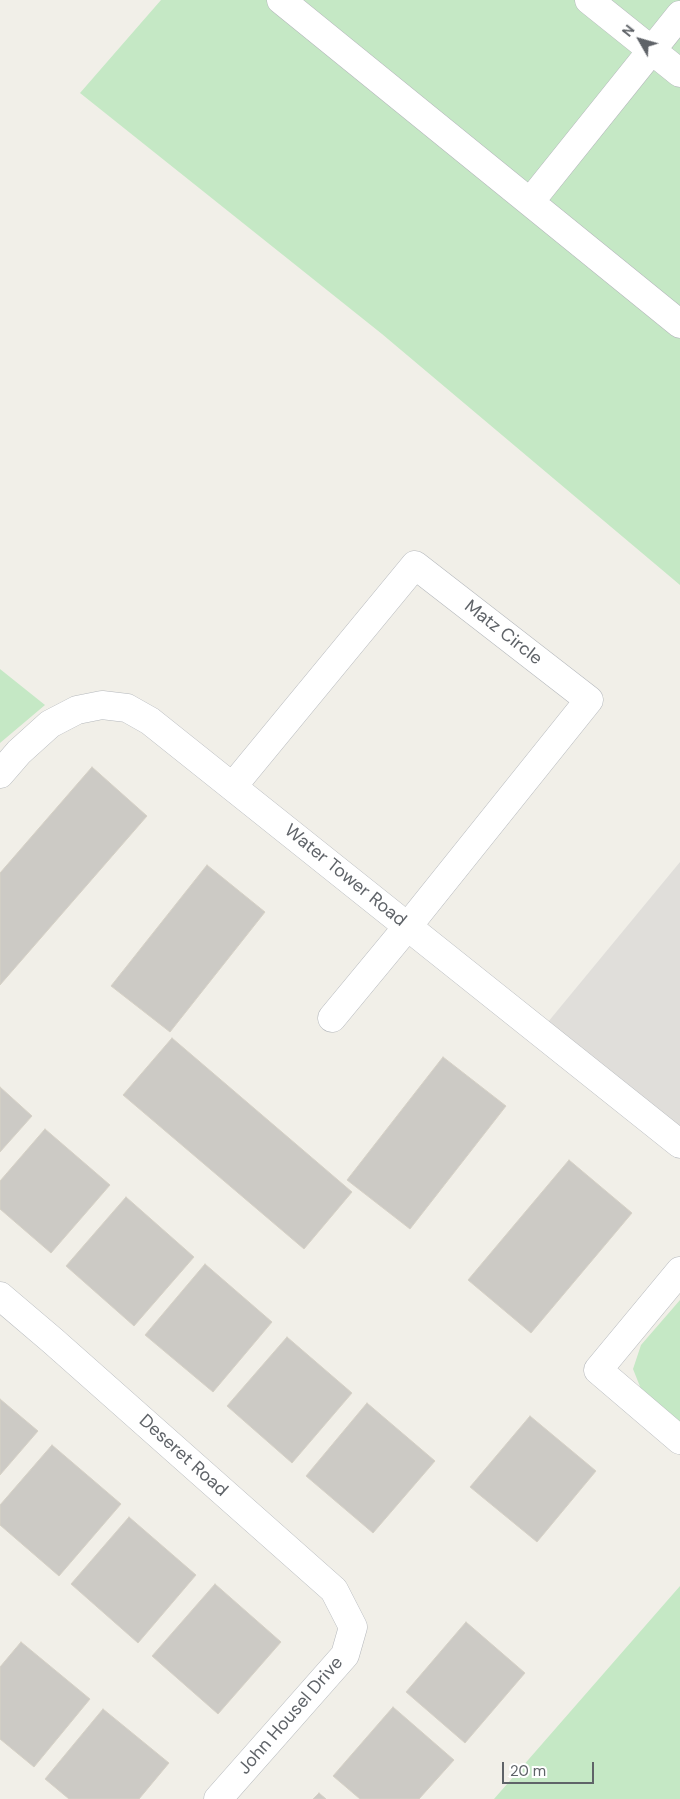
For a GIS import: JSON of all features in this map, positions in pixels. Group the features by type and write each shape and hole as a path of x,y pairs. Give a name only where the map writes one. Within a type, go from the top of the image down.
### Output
{"street":[{"path":"281,0 680,324"},
{"path":"589,0 680,74"},
{"path":"530,202 680,15"},
{"name":"Matz Circle","path":"233,786 415,565 588,700 408,926"},
{"name":"Water Tower Road","path":"0,774 19,752 50,724 77,710 102,705 127,708 150,721 233,786 680,1144"},
{"path":"332,1018 408,926"},
{"path":"680,1271 598,1370 680,1440"},
{"name":"Deseret Road","path":"0,1296 53,1340 334,1590 353,1627"},
{"name":"John Housel Drive","path":"218,1799 345,1655 353,1627"}],"shaded area":[{"path":"680,862 680,1131 548,1022"}],"green space":[{"path":"161,0 680,0 680,585 382,334 80,93"},
{"path":"0,669 45,705 0,743"},
{"path":"680,1300 680,1425 643,1394 633,1369 641,1345"},
{"path":"680,1586 680,1799 494,1799"}],"building":[{"path":"92,767 147,816 0,985 0,873"},
{"path":"207,865 265,912 170,1032 111,986"},
{"path":"172,1038 352,1192 304,1249 123,1095"},
{"path":"443,1057 506,1106 410,1229 347,1180"},
{"path":"0,1087 32,1116 0,1152"},
{"path":"45,1129 110,1185 51,1253 0,1209 0,1181"},
{"path":"569,1160 632,1213 531,1333 468,1280"},
{"path":"126,1197 194,1257 134,1326 66,1266"},
{"path":"205,1264 272,1322 213,1392 145,1335"},
{"path":"287,1337 352,1393 292,1463 227,1406"},
{"path":"0,1399 38,1431 0,1475"},
{"path":"367,1403 435,1461 373,1533 306,1476"},
{"path":"530,1416 596,1471 537,1542 470,1487"},
{"path":"52,1445 121,1504 59,1576 0,1525 0,1505"},
{"path":"129,1517 196,1575 138,1643 71,1584"},
{"path":"215,1584 281,1642 218,1714 152,1656"},
{"path":"466,1622 525,1673 465,1743 406,1692"},
{"path":"21,1642 90,1699 34,1767 0,1739 0,1667"},
{"path":"393,1707 454,1760 419,1799 360,1799 333,1776"},
{"path":"103,1709 169,1763 139,1799 69,1799 45,1779"},
{"path":"319,1793 326,1799 313,1799"}]}
